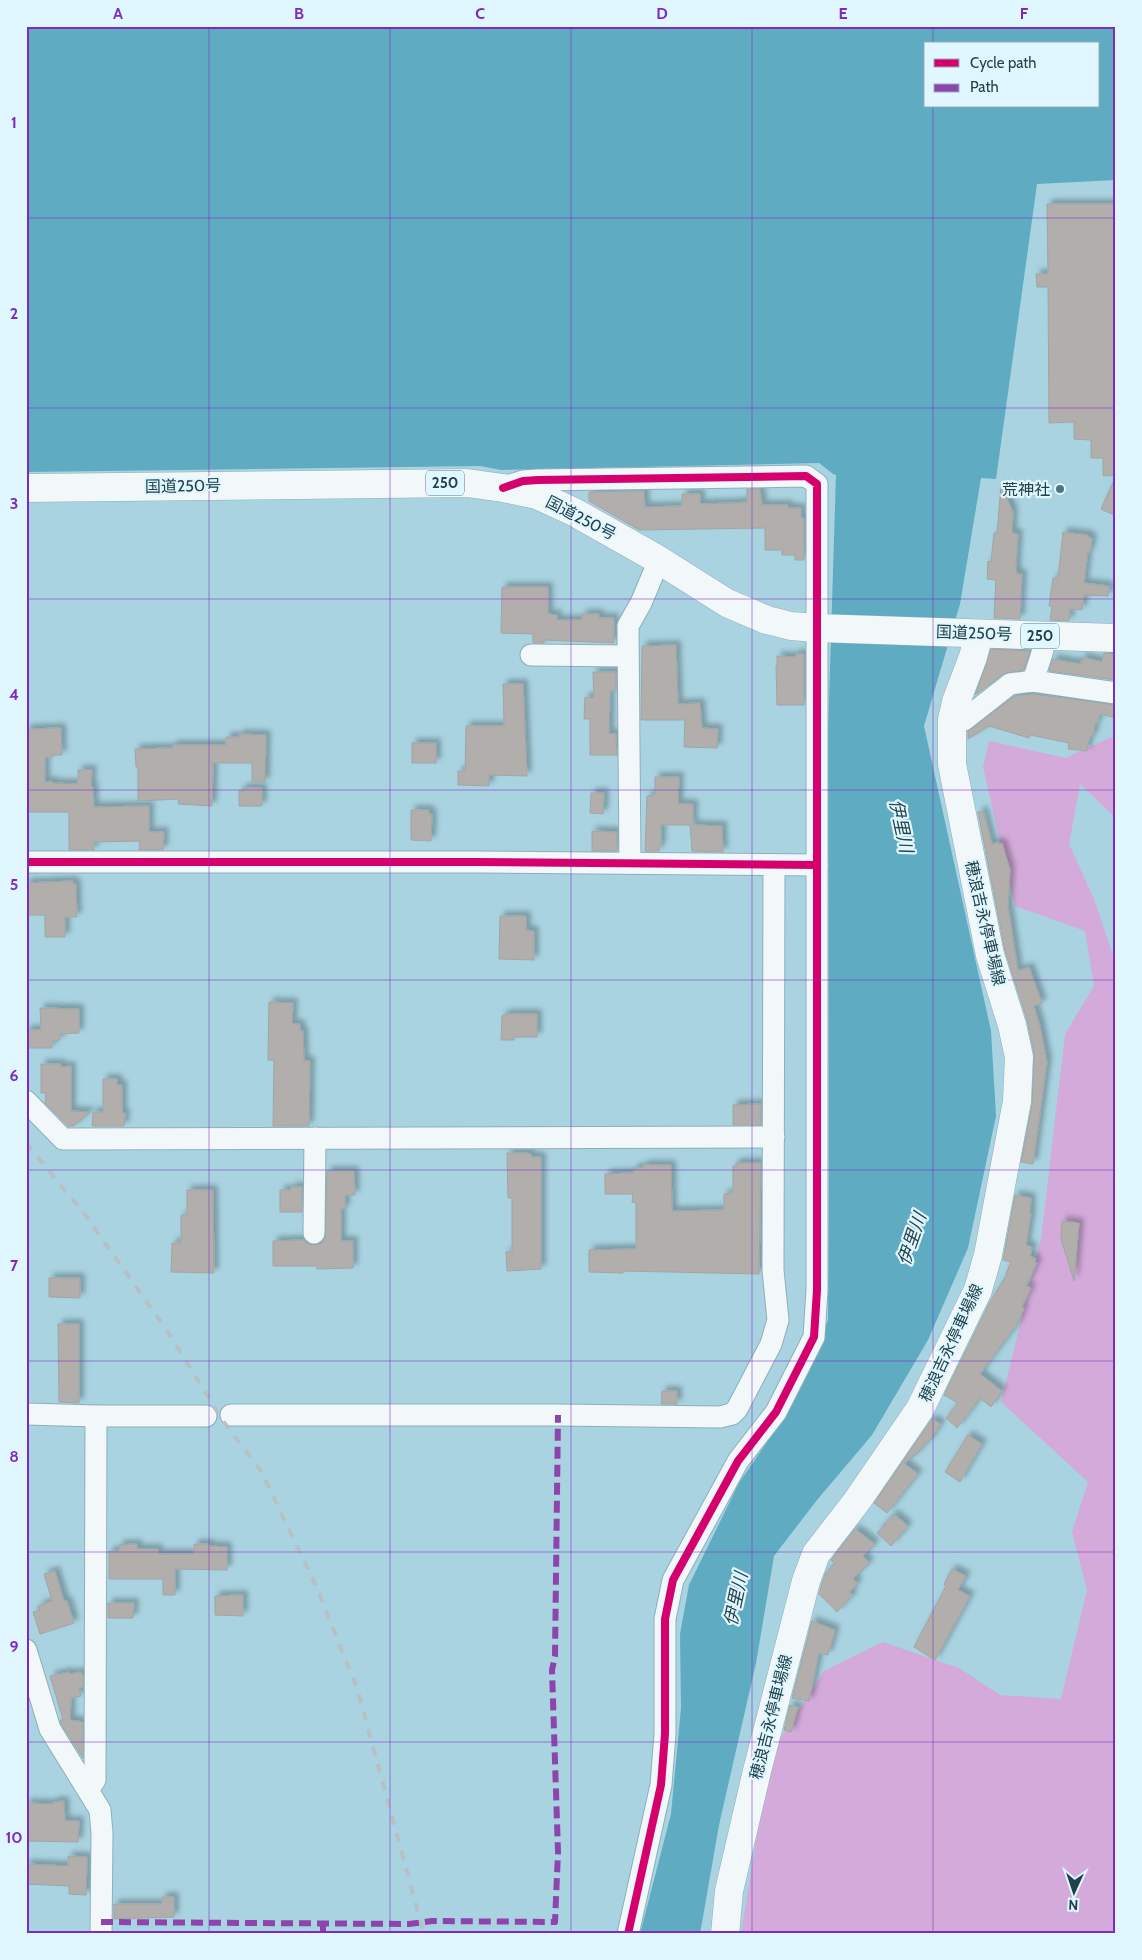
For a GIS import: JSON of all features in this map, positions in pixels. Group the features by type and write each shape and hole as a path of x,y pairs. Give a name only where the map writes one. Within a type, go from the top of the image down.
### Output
{"main road":[{"name":"国道250号","path":"26,488 467,483 537,495 574,512 659,560 727,603 766,620 791,626 1116,638"},
{"name":"穂浪吉永停車場線","path":"725,1934 729,1891 757,1771 806,1581 816,1554 857,1501 920,1408 978,1290 988,1255 1017,1101 1019,1057 1012,1024 990,954 952,764 952,720 956,702 973,657 972,633"}],"street":[{"path":"503,488 523,481 538,480 806,476 818,484 823,628 817,865 816,1290 814,1338 776,1412 738,1461 673,1580 665,1618 665,1734 660,1785 628,1934"},
{"path":"630,864 628,626 659,560"},
{"path":"1033,681 1043,650 1044,636"},
{"path":"531,655 628,656"},
{"path":"952,720 964,720 1010,684 1033,681 1116,693"},
{"path":"26,862 817,865"},
{"path":"231,1415 720,1417 732,1414 737,1409 771,1344 778,1320 773,1270 774,865"},
{"path":"26,1100 63,1139 774,1137"},
{"path":"314,1233 315,1138"},
{"path":"26,1414 206,1416"},
{"path":"88,1790 95,1780 96,1416"},
{"path":"26,1650 50,1729 100,1810 102,1833 101,1934"}],"shaded area":[{"path":"1111,737 1116,740 1116,818 1080,784 1069,844 1094,899 1116,964 1116,1934 741,1934 770,1754 824,1671 883,1642 959,1668 1000,1695 1061,1699 1087,1590 1072,1532 1088,1482 1001,1402 1041,1239 1065,1034 1094,986 1085,931 1015,906 983,767 989,741 1066,758"}],"water":[{"name":"伊里川","path":"26,26 1116,26 1116,180 1037,184 996,479 981,478 960,604 924,726 991,1031 996,1116 968,1248 928,1340 872,1435 817,1500 774,1556 756,1663 719,1825 700,1934 640,1934 671,1814 681,1708 680,1634 689,1585 739,1483 780,1423 809,1369 828,1320 828,733 836,475 819,463 501,470 480,466 26,472"}],"building":[{"path":"1047,204 1116,204 1116,475 1103,476 1103,458 1091,458 1091,440 1074,439 1074,422 1049,423 1048,287 1037,287 1036,274 1048,274"},
{"path":"1116,476 1116,516 1101,509"},
{"path":"1001,486 1013,512 1012,533 1018,534 1016,567 1017,574 1022,574 1020,619 994,618 996,580 987,579 988,561 991,562 994,533 997,533"},
{"path":"747,489 760,489 762,505 788,505 788,508 801,508 801,518 804,518 804,560 795,560 795,555 782,555 782,550 765,550 765,528 639,530 589,501 589,492 644,491 645,507 682,506 682,494 700,494 700,504 747,502"},
{"path":"1063,532 1088,535 1088,537 1092,538 1090,552 1088,551 1084,583 1109,586 1108,596 1084,595 1082,610 1070,609 1069,621 1050,620 1052,606 1049,606 1053,578 1058,578"},
{"path":"502,587 548,587 548,614 557,615 557,620 582,620 582,614 599,614 599,618 614,618 614,643 544,640 544,643 533,643 533,634 501,633"},
{"path":"676,645 678,704 700,703 702,728 718,729 717,748 684,747 685,720 641,720 642,646"},
{"path":"991,649 1030,651 1024,670 1003,674 975,695"},
{"path":"1104,653 1116,654 1116,680 1049,671 1053,659 1081,664 1082,657 1102,662"},
{"path":"796,654 804,654 804,705 777,705 777,656 795,657"},
{"path":"593,672 616,672 616,691 610,691 609,734 616,734 617,755 590,755 590,719 584,719 585,697 594,698"},
{"path":"503,684 523,684 527,776 489,775 489,786 458,785 458,771 465,771 466,726 504,726"},
{"path":"1033,694 1116,705 1116,718 1100,714 1097,724 1095,723 1093,736 1091,736 1088,743 1087,751 1068,749 1069,743 1030,735 1029,738 989,726 968,739 968,731 1015,696"},
{"path":"61,728 62,755 45,757 45,782 78,784 78,770 92,770 91,787 93,787 94,807 149,806 149,832 164,832 163,850 139,850 140,841 94,842 94,850 69,850 69,812 26,812 26,730"},
{"path":"239,734 266,735 265,782 252,782 252,763 213,763 212,806 178,804 179,799 138,801 138,767 136,767 135,749 173,748 173,745 226,745 226,737 239,737"},
{"path":"412,743 436,743 436,763 412,763"},
{"path":"655,777 679,777 678,804 693,804 693,825 722,826 723,852 692,851 690,825 661,825 661,846 659,846 659,851 645,851 647,796 655,795"},
{"path":"243,788 262,788 262,806 239,806 239,791 243,791"},
{"path":"591,793 604,793 603,814 590,813"},
{"path":"411,810 429,810 429,814 432,814 431,841 411,840"},
{"path":"983,811 992,844 1002,843 1010,870 1008,906 1018,971 1029,967 1042,1003 1034,1006 1047,1062 1033,1164 1021,1162 1032,1104 1034,1054 1027,1020 1005,951 978,812"},
{"path":"592,831 617,832 617,851 592,851"},
{"path":"73,881 73,884 76,884 77,917 65,917 65,937 45,937 45,915 26,915 26,883"},
{"path":"500,916 526,916 526,930 534,931 534,960 499,959"},
{"path":"269,1002 293,1003 292,1024 300,1024 300,1031 303,1031 304,1061 310,1061 309,1126 273,1126 274,1060 268,1060"},
{"path":"40,1008 79,1009 79,1033 60,1034 60,1040 52,1041 52,1048 26,1048 26,1030 41,1030"},
{"path":"508,1014 537,1014 537,1037 514,1037 514,1040 501,1040 502,1016"},
{"path":"41,1064 61,1064 61,1067 71,1066 71,1111 90,1112 74,1126 68,1126 45,1103 46,1093 41,1093"},
{"path":"103,1079 117,1079 117,1085 122,1085 122,1113 125,1113 124,1126 92,1126 93,1112 103,1112"},
{"path":"761,1104 761,1125 733,1125 733,1105"},
{"path":"507,1153 525,1153 531,1154 531,1157 541,1157 541,1269 507,1271 506,1252 512,1252 512,1198 508,1198"},
{"path":"736,1163 761,1163 759,1274 589,1272 589,1250 636,1249 636,1203 632,1202 633,1194 605,1194 605,1174 633,1173 634,1168 643,1168 643,1165 671,1165 672,1211 724,1210 724,1194 733,1193 733,1166 736,1166"},
{"path":"327,1171 354,1171 355,1195 345,1195 345,1209 341,1209 341,1241 353,1241 353,1268 317,1269 317,1266 273,1266 273,1241 304,1240 308,1244 314,1245 321,1244 325,1239"},
{"path":"291,1187 302,1187 302,1212 280,1212 280,1190 291,1190"},
{"path":"187,1190 213,1190 214,1273 171,1272 172,1243 181,1243 181,1215 187,1215"},
{"path":"1015,1195 1031,1198 1031,1214 1026,1245 1032,1247 1030,1256 1036,1259 1035,1262 1037,1263 1026,1286 1031,1288 1022,1306 1024,1308 1018,1323 980,1374 1002,1391 991,1407 980,1398 957,1428 946,1418 958,1403 944,1395 989,1304 1007,1274 1011,1262 1003,1260"},
{"path":"1062,1221 1079,1223 1074,1281 1061,1239"},
{"path":"49,1278 80,1278 80,1298 49,1297"},
{"path":"58,1324 79,1324 79,1403 59,1402"},
{"path":"662,1391 677,1391 677,1404 661,1404"},
{"path":"932,1419 941,1424 928,1443 926,1442 918,1453 904,1463 918,1474 887,1513 874,1503"},
{"path":"968,1435 982,1444 960,1482 945,1472"},
{"path":"894,1514 908,1526 891,1546 877,1533"},
{"path":"855,1529 875,1544 863,1556 869,1562 868,1564 853,1579 858,1583 850,1592 853,1595 837,1612 819,1594 825,1574 835,1563 831,1560"},
{"path":"137,1544 137,1549 158,1549 158,1554 194,1554 194,1544 227,1547 227,1570 175,1569 175,1595 163,1595 163,1579 109,1579 109,1551 119,1551 119,1545"},
{"path":"952,1569 966,1576 958,1590 970,1596 935,1660 914,1647 946,1586 944,1584"},
{"path":"55,1571 64,1601 67,1601 74,1623 40,1634 33,1612 40,1610 38,1606 52,1601 44,1574"},
{"path":"243,1595 243,1616 215,1615 215,1596"},
{"path":"108,1603 134,1603 133,1618 108,1618"},
{"path":"812,1621 835,1630 828,1655 819,1653 809,1701 792,1698"},
{"path":"69,1672 70,1674 81,1672 83,1676 83,1687 79,1688 81,1696 71,1698 70,1720 83,1722 83,1758 61,1724 60,1720 63,1720 50,1676"},
{"path":"790,1705 798,1707 791,1732 784,1730"},
{"path":"64,1801 65,1821 79,1821 78,1842 28,1841 26,1803 53,1804 53,1802"},
{"path":"68,1856 87,1857 86,1895 69,1894 69,1886 26,1884 26,1864 68,1866"},
{"path":"162,1897 174,1897 174,1917 114,1919 114,1904 162,1904"}],"railway":[{"path":"26,1143 86,1216 166,1329 223,1421 261,1471 316,1586 357,1688 424,1934"}],"marked path":[{"path":"101,1922 409,1924 432,1921 555,1922 558,1852 552,1670 555,1656 558,1415"},
{"path":"323,1922 323,1934"}],"cycle path":[{"path":"503,488 523,481 538,480 806,476 817,484 817,1290 814,1337 776,1412 738,1461 673,1580 665,1619 665,1734 661,1785 628,1934"},
{"path":"26,862 476,862 817,865"}],"place":[{"name":"荒神社","path":"1060,489"}]}
